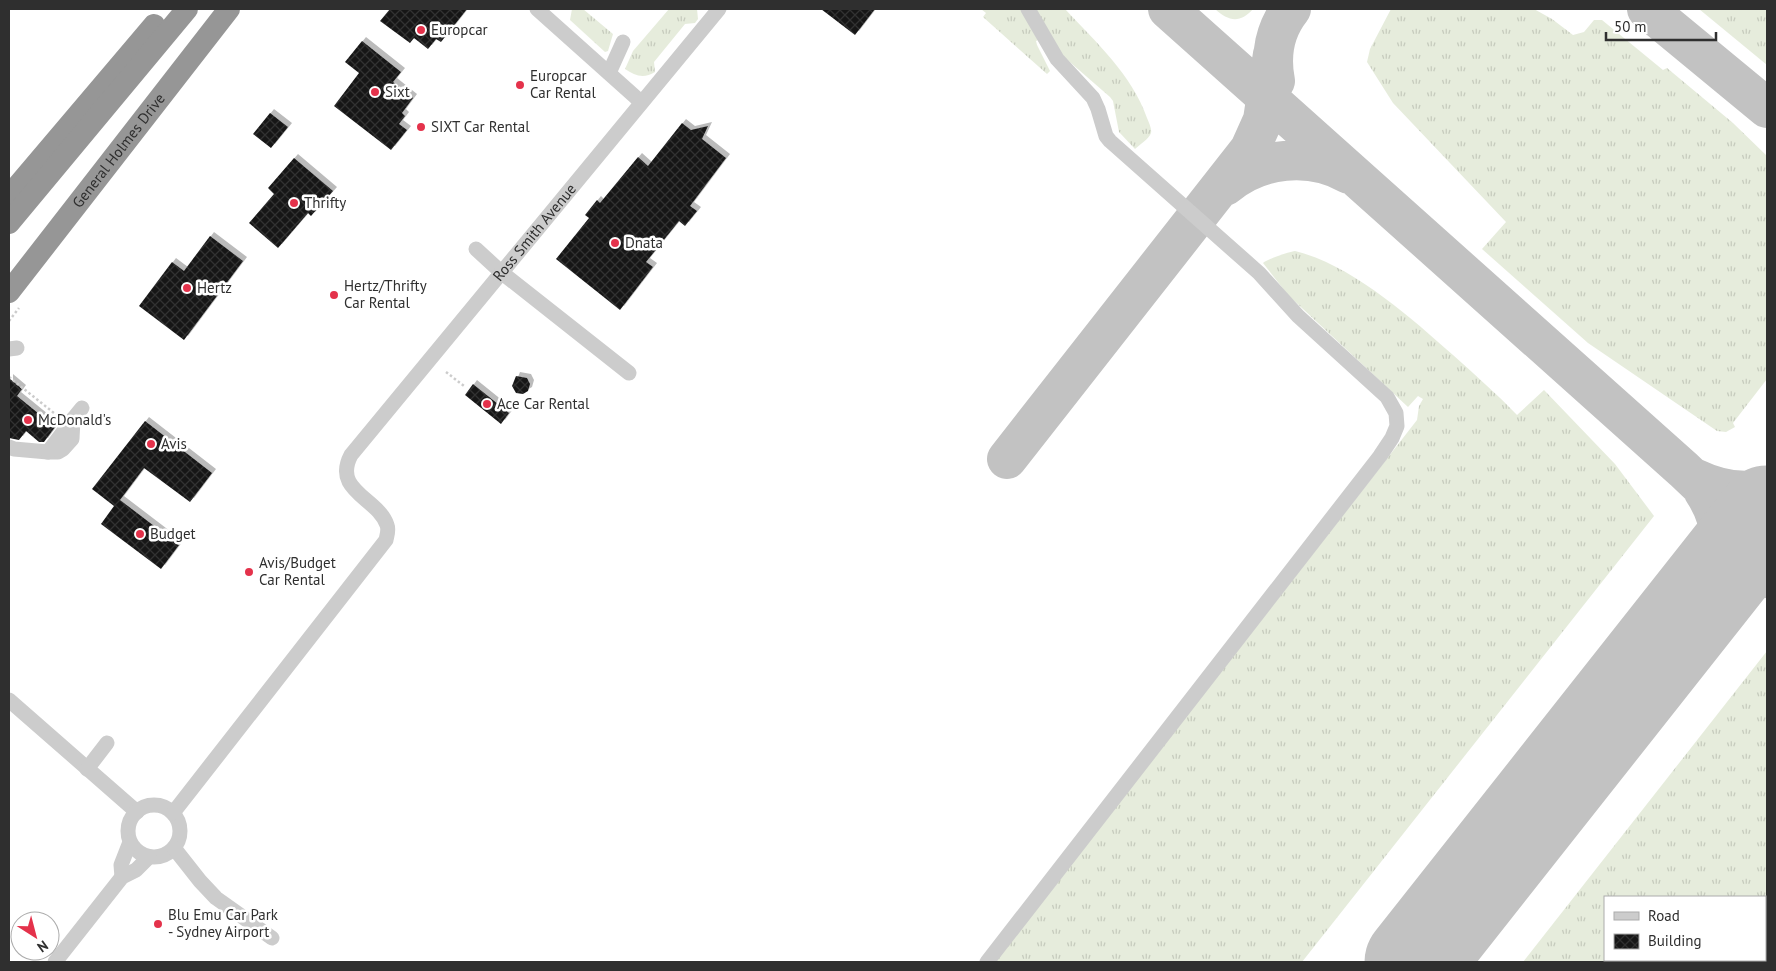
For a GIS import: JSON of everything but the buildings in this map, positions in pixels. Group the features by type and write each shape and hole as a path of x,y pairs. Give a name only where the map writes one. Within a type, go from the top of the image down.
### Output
{"highway":[{"path":"9,196 168,9"},
{"path":"9,223 187,9"},
{"name":"General Holmes Drive","path":"9,292 230,9"}],"lane":[{"name":"Ross Smith Avenue","path":"173,813 386,540 387,524 381,515 354,490 347,478 346,464 351,455 719,9"},
{"path":"987,962 1380,456 1395,431 1397,421 1394,408 1382,390 1298,316 1259,273 1107,138 1093,98 1056,60 1028,9"},
{"path":"545,11 641,102"},
{"path":"609,73 622,42"},
{"path":"476,249 501,272 629,373"},
{"path":"9,447 14,450 48,452 63,450 72,439 72,416"},
{"path":"9,700 136,812"},
{"path":"87,769 107,743"},
{"path":"159,806 173,813 180,826 180,834 174,848 167,854 158,857 149,857 141,854 130,842 128,834 129,826 136,812 143,808 159,806"},
{"path":"122,876 121,865 130,842"},
{"path":"174,848 216,898 272,938"},
{"path":"55,962 122,876 136,870 149,857"}],"path":[{"path":"446,372 464,386"},
{"path":"9,377 72,416"}],"green space":[{"path":"572,9 583,9 613,34 608,51 605,52 570,20"},
{"path":"669,9 697,9 698,19 695,23 685,24 654,62 655,72 640,76 625,69 633,51"},
{"path":"981,9 1021,9 1038,40 1036,41 1037,45 1050,71 1047,74 983,17 986,13"},
{"path":"1031,9 1065,9 1123,73 1140,102 1151,130 1148,137 1135,149 1119,132 1113,101 1056,50"},
{"path":"1215,9 1253,9 1243,17 1234,19 1225,16"},
{"path":"1391,9 1534,9 1552,19 1573,35 1584,32 1594,20 1602,20 1663,70 1667,68 1733,123 1767,156 1767,379 1733,423 1735,427 1726,432 1717,431 1588,343 1482,249 1506,222 1393,103 1367,62 1370,49"},
{"path":"1699,9 1767,9 1767,65"},
{"path":"1295,251 1338,268 1379,294 1436,340 1517,415 1544,390 1615,464 1654,516 1302,962 995,962 1417,420 1419,406 1423,399 1418,396 1408,407 1288,295 1263,263"},
{"path":"1767,651 1767,962 1523,962"}],"taxiway":[{"path":"1168,9 1684,470 1767,549"},
{"path":"1275,81 1273,62 1275,43 1281,25 1291,9"},
{"path":"1647,9 1767,108"},
{"path":"1007,459 1250,149 1263,120 1273,54"},
{"path":"1225,186 1238,176 1253,169 1285,161 1302,160 1318,163 1334,167 1349,174"},
{"path":"1694,478 1729,490 1748,491 1767,488"},
{"path":"1640,672 1708,586 1714,575 1720,551 1720,538 1715,514 1704,492"},
{"path":"1698,608 1712,594 1729,585 1757,578 1767,578"}],"runway":[{"path":"1414,962 1767,515"}],"place":[{"name":"Europcar","path":"421,30"},
{"name":"Europcar Car Rental","path":"520,85"},
{"name":"Sixt","path":"375,92"},
{"name":"SIXT Car Rental","path":"421,127"},
{"name":"Thrifty","path":"294,203"},
{"name":"Dnata","path":"615,243"},
{"name":"Hertz","path":"187,288"},
{"name":"Hertz/Thrifty Car Rental","path":"334,295"},
{"name":"Ace Car Rental","path":"487,404"},
{"name":"McDonald's","path":"28,420"},
{"name":"Avis","path":"151,444"},
{"name":"Budget","path":"140,534"},
{"name":"Avis/Budget Car Rental","path":"249,572"},
{"name":"Blu Emu Car Park - Sydney Airport","path":"158,924"}]}
